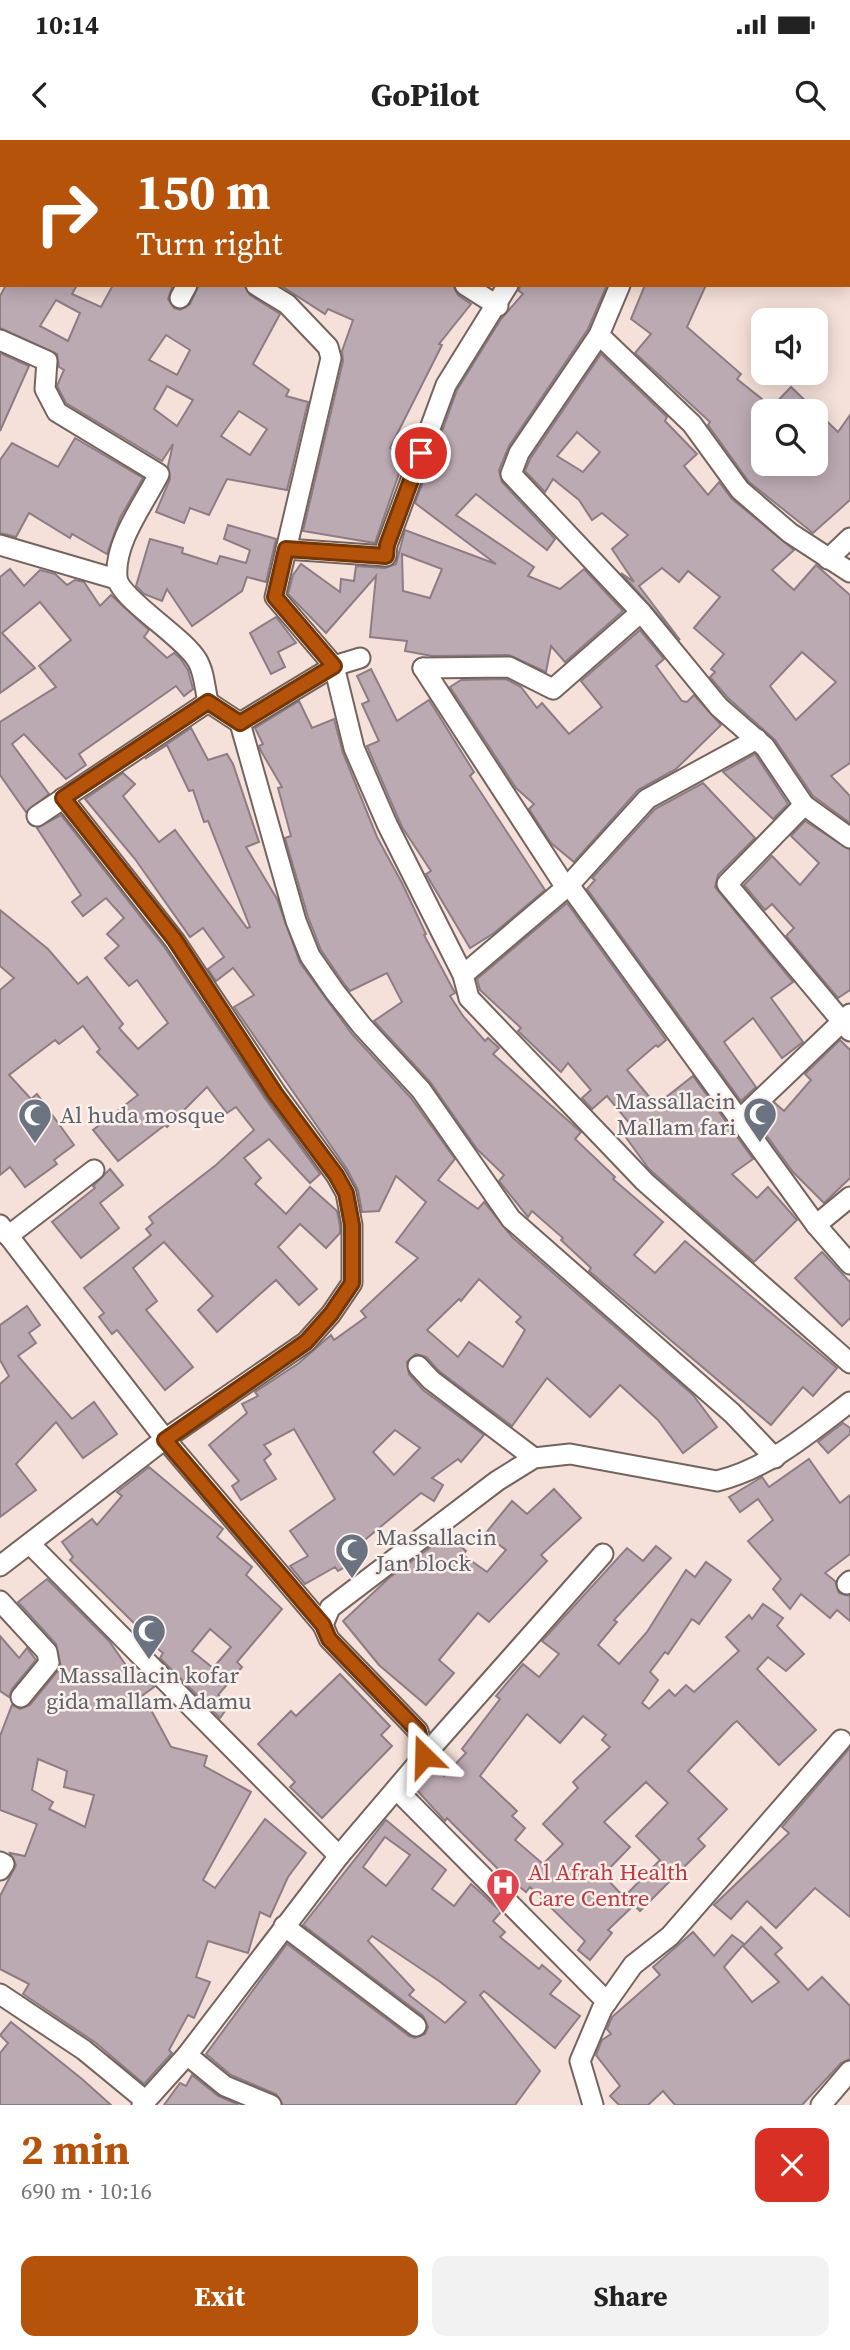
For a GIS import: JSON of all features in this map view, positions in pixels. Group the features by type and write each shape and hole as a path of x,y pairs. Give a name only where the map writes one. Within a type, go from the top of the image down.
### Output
{"street":[{"path":"257,287 287,304 328,346 331,358 275,597 334,666 354,747 387,824 463,975 470,998 483,1016 645,1182 850,1363"},
{"path":"468,287 498,306"},
{"path":"286,549 386,556 387,545 446,385 498,306 507,287"},
{"path":"619,287 599,335 519,453 511,474 641,612 719,707 757,738 804,805 850,838"},
{"path":"599,335 692,424 740,490 790,533 850,572"},
{"path":"0,340 47,361 45,389 57,412 159,474 121,548 116,579 129,600 163,623 198,661 208,702 240,723 296,921 310,956 362,1026 421,1090 511,1219 733,1413 775,1458"},
{"path":"828,559 850,538"},
{"path":"0,545 116,579"},
{"path":"641,612 553,689 509,667 423,668 561,880 569,885 816,1225 850,1264"},
{"path":"240,723 334,666 360,658"},
{"path":"37,816 208,702"},
{"path":"463,975 569,885 648,799 757,738"},
{"path":"0,1566 31,1545 165,1440 306,1342 331,1314 352,1283 352,1225 346,1193 336,1175 275,1093 175,940 63,798"},
{"path":"738,1121 847,1022 727,884 804,805"},
{"path":"94,1170 4,1230 165,1440 323,1625 329,1639 418,1731 424,1756"},
{"path":"816,1225 850,1197"},
{"path":"418,1366 430,1380 534,1458"},
{"path":"323,1625 330,1608 497,1481 534,1458 570,1454 717,1481 737,1476 775,1458 850,1402"},
{"path":"31,1545 339,1856"},
{"path":"0,1994 84,2050 144,2103 187,2055 339,1856 603,1554"},
{"path":"0,1601 47,1652 49,1662 21,1697"},
{"path":"593,2105 580,2061 607,2002 632,1965 670,1936 841,1740"},
{"path":"397,1790 607,2002"},
{"path":"0,1862 4,1864 0,1870"},
{"path":"284,1926 416,2026"},
{"path":"187,2055 225,2086 271,2105"},
{"path":"821,2105 850,2071"}],"building":[{"path":"5,287 76,287 72,294 101,307 112,287 172,287 168,299 174,308 180,310 190,304 198,287 245,287 250,295 280,314 253,364 289,390 286,396 308,402 287,490 227,479 209,515 190,508 184,523 156,512 170,479 168,466 173,444 162,461 66,403 57,386 64,370 59,367 57,354 0,328 0,296","holes":["56,300 80,313 68,341 40,326","166,335 190,350 177,375 149,360","167,386 193,400 177,426 154,409","239,411 267,429 250,455 221,436"]},
{"path":"283,287 454,287 458,295 471,304 439,344 442,345 390,448 394,451 415,427 375,543 303,531 343,361 342,351 353,320 328,309 325,314"},
{"path":"520,287 606,287 588,329 509,446 499,470 502,482 555,539 547,550 476,494 456,515 534,567 528,576 560,589 584,569 623,611 565,662 551,646 546,672 509,655 432,656 405,651 407,641 370,637 376,576 326,633 288,594 293,575 301,564 340,592 341,579 354,581 356,566 385,568 396,564 405,530 496,564 415,503 433,455 445,441 440,437 457,390 501,319 523,294 519,291","holes":["402,554 442,569 430,598 403,591"]},
{"path":"644,287 705,287 687,327 741,374 737,379 762,399 751,399 751,476 828,476 828,422 838,432 850,415 850,500 813,533 749,482 708,425 710,422 635,353 651,334 631,319"},
{"path":"0,353 29,366 0,431"},
{"path":"601,354 667,417 665,421 697,454 684,466 708,495 719,482 732,499 794,550 772,570 794,590 816,565 850,595 850,763 831,776 850,796 850,823 813,796 775,740 728,698 710,677 715,672 711,669 724,654 694,628 720,597 688,571 679,582 662,568 639,586 680,640 621,573 634,582 612,549 628,535 602,513 592,520 579,500 553,479 545,492 525,471 530,459","holes":["577,432 600,452 583,472 557,456","802,652 836,682 796,720 770,686"]},
{"path":"791,387 804,399 780,399"},
{"path":"75,438 143,478 120,518 107,554 72,534 70,538 29,513 16,537 0,533 0,460 12,443 58,467"},
{"path":"228,525 276,539 266,582 247,577 242,591 192,626 167,589 162,601 144,594 136,586 150,539 183,548 182,553 217,564 220,556 246,563 250,550 224,539"},
{"path":"10,569 24,586 40,570 55,574 67,585 75,580 84,582 100,606 111,595 149,630 144,637 167,658 174,653 180,658 188,670 193,689 184,696 176,686 79,754 86,765 66,779 24,734 12,744 49,794 26,812 0,775 0,722 56,687 39,666 71,640 40,602 2,633 35,668 0,693 0,577"},
{"path":"276,617 296,643 278,652 285,667 271,674 250,633"},
{"path":"640,630 664,659 656,666 682,701 687,702 694,695 721,725 676,769 638,790 574,862 551,843 529,809 534,804 516,788 450,687 461,680 506,679 521,687 537,708 542,703 569,734 602,707 581,681"},
{"path":"371,669 397,721 429,700 474,772 470,776 545,890 494,933 470,948 426,874 431,871 402,827 367,746 379,741 362,704 369,701 357,676"},
{"path":"299,701 312,728 334,719 343,753 377,837 455,993 450,996 463,1016 485,1041 488,1038 499,1048 493,1054 581,1132 575,1139 615,1177 613,1179 663,1222 634,1255 655,1273 685,1241 837,1368 813,1396 803,1387 771,1425 589,1271 591,1268 561,1240 563,1238 532,1211 528,1217 499,1181 504,1175 477,1149 430,1082 374,1021 402,1002 387,973 350,991 345,985 321,950 308,917 285,838 291,836 278,788 282,787 261,751 259,746 263,744 255,728"},
{"path":"191,728 208,760 227,754 233,764 259,842 246,847 277,899 300,963 352,1034 411,1098 455,1159 438,1180 478,1209 484,1202 512,1237 693,1395 717,1427 683,1453 658,1420 620,1385 590,1417 547,1378 512,1426 439,1371 426,1357 416,1354 407,1362 409,1374 423,1390 484,1435 461,1462 458,1459 432,1478 443,1485 434,1501 421,1493 354,1549 360,1559 338,1571 335,1567 305,1584 290,1566 308,1556 290,1531 335,1499 294,1429 264,1445 271,1454 264,1460 276,1479 241,1500 232,1486 239,1481 209,1445 247,1413 242,1404 258,1396 255,1392 299,1363 331,1335 334,1340 366,1317 361,1311 418,1258 396,1242 426,1202 396,1176 379,1211 362,1212 358,1190 347,1169 234,1007 254,995 233,968 216,981 208,969 224,957 203,928 190,937 135,859 85,799 123,773 135,784 123,796 159,842 175,830 247,928 250,927 208,821 204,822 193,790 189,791 167,745 145,759","holes":["479,1279 521,1317 516,1322 525,1330 503,1367 469,1342 458,1357 427,1330 459,1299 461,1301","395,1430 420,1448 394,1475 373,1452"]},
{"path":"755,754 788,804 773,819 723,772"},
{"path":"703,783 755,838 718,875 715,887 793,982 771,998 803,1042 782,1058 753,1018 724,1042 756,1087 741,1101 587,889 595,880 592,878 655,809"},
{"path":"61,815 165,948 266,1100 320,1174 310,1183 269,1139 244,1158 261,1178 255,1184 286,1214 310,1187 337,1211 340,1226 340,1233 326,1248 300,1224 278,1247 317,1289 299,1305 276,1280 217,1332 198,1310 213,1296 164,1242 133,1268 157,1301 146,1310 193,1367 165,1390 117,1330 112,1334 99,1317 104,1313 84,1288 151,1235 146,1229 153,1223 149,1217 216,1165 254,1130 236,1107 227,1113 207,1087 167,1127 165,1125 118,1161 93,1130 138,1095 97,1052 100,1049 83,1026 59,1044 55,1040 9,1075 31,1099 37,1094 74,1145 54,1160 57,1164 25,1187 10,1167 0,1175 0,990 14,978 0,966 0,910 48,949 78,984 87,977 123,1024 119,1028 138,1049 168,1023 137,980 129,986 105,958 119,946 107,934 124,918 106,898 83,916 72,902 81,895 37,828"},
{"path":"805,821 850,850 850,990 838,998 786,936 794,928 772,904 765,910 744,885 772,856 800,885 819,863 791,836"},
{"path":"567,903 666,1040 658,1047 656,1045 627,1070 656,1105 693,1076 753,1159 732,1174 757,1198 768,1187 797,1220 754,1262 649,1169 622,1132 631,1125 607,1096 592,1109 582,1098 591,1090 568,1063 561,1072 518,1031 521,1028 480,990 477,979"},
{"path":"840,1040 850,1050 850,1178 824,1203 793,1172 756,1121 775,1103 784,1111 811,1080 805,1074"},
{"path":"110,1169 123,1185 100,1203 119,1228 81,1258 52,1222 95,1188 93,1186"},
{"path":"822,1252 850,1282 850,1318 842,1326 795,1278"},
{"path":"27,1306 40,1325 29,1333 36,1343 18,1356 72,1419 94,1402 117,1434 83,1458 56,1422 16,1464 36,1490 0,1517 0,1384 9,1376 0,1360 0,1325"},
{"path":"843,1423 850,1428 850,1434 828,1453 818,1442"},
{"path":"809,1459 840,1503 850,1495 850,1554 825,1573 835,1581 839,1593 850,1596 850,1621 837,1610 830,1618 801,1594 790,1609 773,1589 781,1579 748,1541 773,1520 758,1499 740,1512 729,1497 762,1477 769,1487"},
{"path":"149,1467 223,1529 217,1537 252,1567 246,1575 282,1609 237,1662 242,1667 218,1695 230,1704 220,1718 160,1658 163,1653 137,1632 140,1629 70,1560 73,1557 62,1542 92,1519 97,1525 122,1496 117,1492","holes":["210,1629 231,1647 213,1668 192,1651"]},
{"path":"554,1489 581,1518 541,1555 547,1561 489,1622 478,1613 439,1660 454,1673 426,1705 379,1665 343,1621 389,1578 447,1535 466,1551 463,1555 487,1572 506,1550 485,1534 512,1501 527,1514"},
{"path":"656,1546 671,1558 614,1620 617,1622 598,1645 619,1664 647,1632 686,1570 695,1577 706,1562 731,1580 699,1624 692,1619 668,1654 665,1652 650,1672 658,1680 642,1703 649,1709 669,1690 675,1696 686,1685 694,1692 739,1651 726,1637 749,1615 752,1619 763,1604 783,1618 777,1626 804,1654 786,1671 768,1657 757,1669 816,1730 779,1765 737,1721 733,1724 688,1771 727,1809 698,1839 705,1846 640,1911 634,1905 608,1930 612,1933 590,1960 578,1950 585,1941 530,1887 526,1892 500,1871 447,1818 445,1821 414,1787 432,1765 444,1776 466,1753 462,1749 500,1699 496,1696 523,1664 539,1677 559,1654 542,1641 627,1548 643,1561","holes":["527,1714 560,1743 583,1716 606,1735 602,1740 610,1747 573,1782 578,1788 543,1824 563,1844 543,1864 515,1840 525,1828 512,1816 517,1811 480,1776","646,1782 668,1803 636,1836 660,1860 624,1897 603,1875 630,1847 604,1822"]},
{"path":"47,1579 109,1641 139,1684 145,1677 154,1687 143,1695 171,1747 207,1756 204,1766 251,1792 203,1880 215,1888 265,1819 306,1853 288,1877 270,1917 260,1912 248,1953 208,1941 196,1977 210,1982 194,2018 188,2015 169,2050 172,2053 144,2084 96,2043 23,1994 29,1984 0,1969 0,1896 16,1865 10,1853 25,1856 37,1824 0,1810 0,1736 12,1705 20,1709 30,1705 61,1667 56,1644 18,1602","holes":["38,1759 67,1771 64,1787 94,1795 85,1827 49,1809 53,1802 32,1790"]},
{"path":"0,1636 19,1658 27,1648 36,1660 12,1689 9,1697 0,1691"},
{"path":"340,1674 390,1726 381,1735 392,1746 322,1818 290,1787 295,1782 258,1744 291,1711 296,1716"},
{"path":"850,1748 850,1917 815,1888 776,1928 747,1901 731,1919 714,1905 789,1833 782,1827"},
{"path":"386,1820 446,1870 432,1889 454,1906 471,1884 501,1912 493,1921 505,1932 500,1937 539,1969 542,1965 561,1981 550,1994 580,2016 555,2048 484,1991 480,1995 540,2071 515,2105 283,2105 276,2094 231,2075 206,2054 287,1944 409,2036 415,2038 425,2034 428,2027 423,2016 303,1925","holes":["385,1837 410,1855 386,1886 363,1867","372,1936 439,1981 466,2002 445,2023 409,1995 414,1990 368,1941"]},
{"path":"761,1927 782,1948 775,1954 808,1990 822,1977 850,2006 850,2059 841,2063 802,2105 675,2105 663,2091 648,2105 619,2105 610,2096 620,2086 596,2055 602,2040 611,2034 607,2029 612,2017 660,1975 653,1967 693,1932 714,1956 732,1935 744,1944 724,1967 752,2002 779,1982 743,1946"},
{"path":"11,2022 111,2105 0,2105 0,2053 8,2043 0,2035"},
{"path":"192,2075 218,2096 239,2105 164,2105 180,2083 186,2086"}],"place":[{"name":"Massallacin Mallam fari","path":"760,1144"},
{"name":"Al huda mosque","path":"35,1145"},
{"name":"Massallacin Jan block","path":"352,1580"},
{"name":"Massallacin kofar gida mallam Adamu","path":"149,1661"},
{"name":"Al Afrah Health Care Centre","path":"503,1915"}],"route":[{"path":"421,453 387,545 386,556 286,549 275,597 334,666 240,723 208,702 63,798 175,940 275,1093 336,1175 346,1193 352,1225 352,1283 331,1314 306,1342 165,1440 323,1625 329,1639 418,1731 424,1756"}]}
